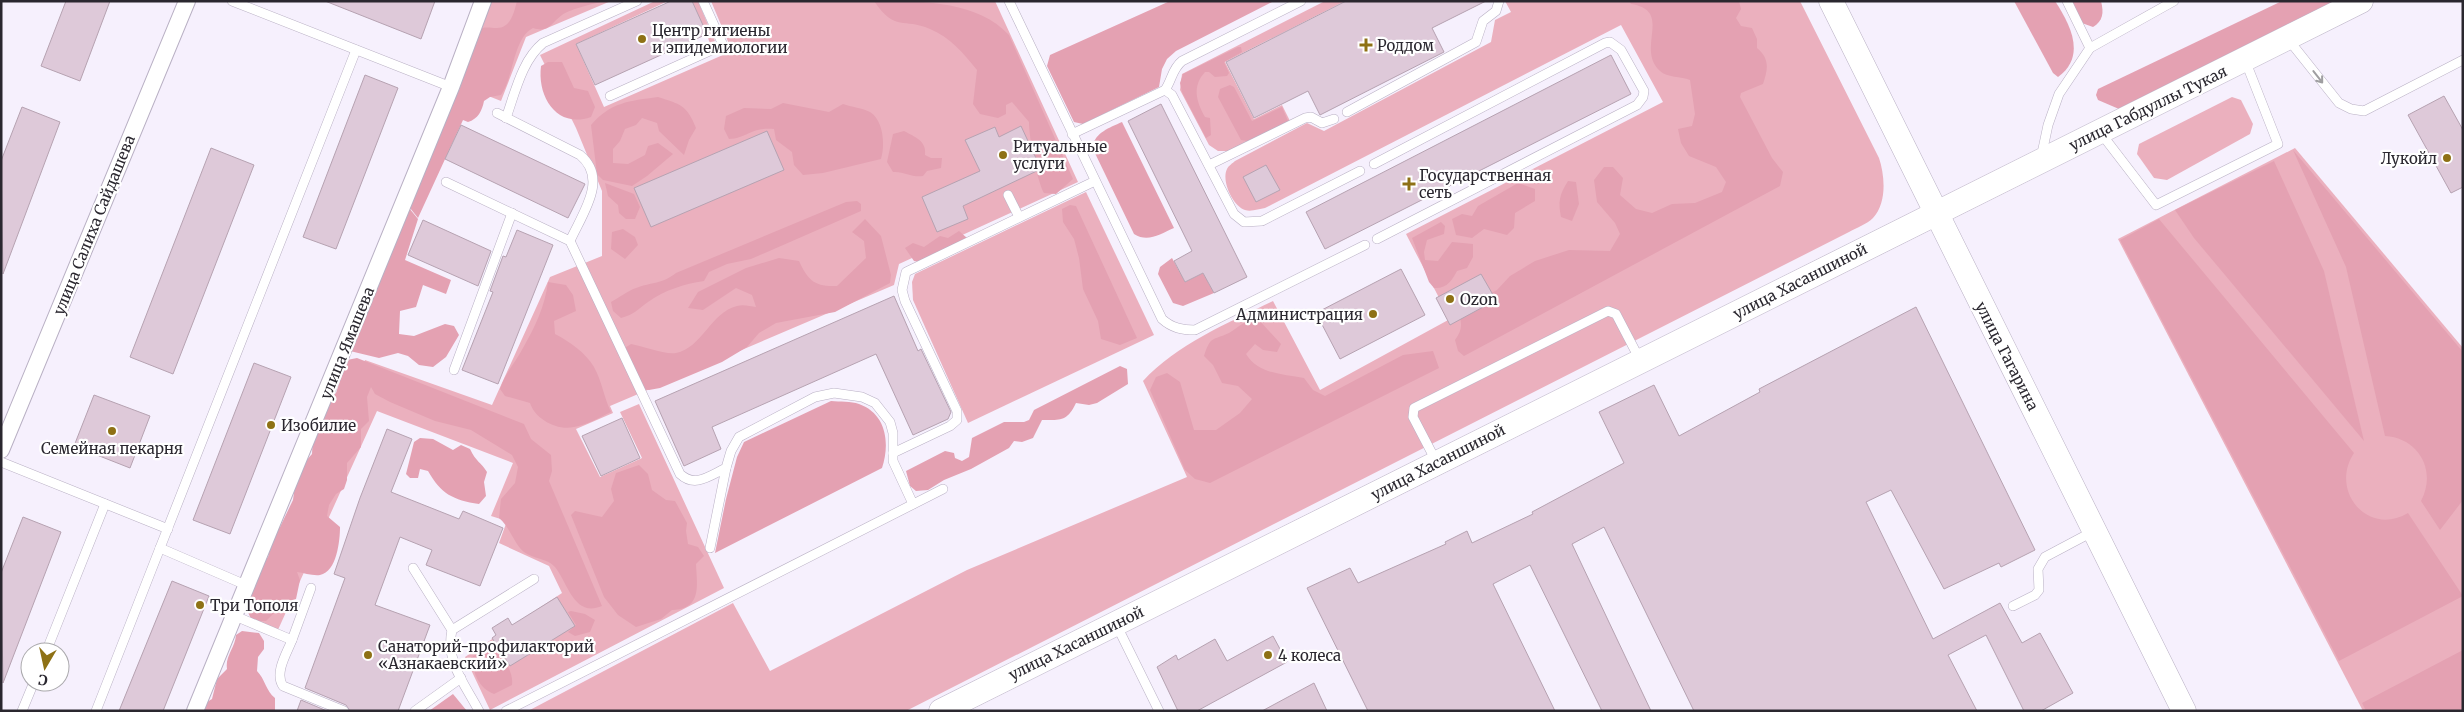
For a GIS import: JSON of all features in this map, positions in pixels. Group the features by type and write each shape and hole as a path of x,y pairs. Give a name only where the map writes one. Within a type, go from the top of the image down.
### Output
{"street":[{"name":"улица Салиха Сайдашева","path":"1,450 187,1"},
{"name":"улица Ямашева","path":"195,711 248,586 451,87 483,1"},
{"name":"улица Гагарина","path":"1831,1 1934,213 2184,711"},
{"name":"улица Габдуллы Тукая","path":"1934,213 2041,162 2361,1"},
{"name":"улица Хасаншиной","path":"941,711 966,705 1116,624 1934,213"}],"lane":[{"path":"232,1 451,87"},
{"path":"506,118 528,59 535,50 543,43 637,1"},
{"path":"610,96 723,46 703,1"},
{"path":"1009,1 1162,319 1176,328 1195,330 1365,245"},
{"path":"1072,134 1165,90 1170,83 1176,66 1182,61 1300,1"},
{"path":"1347,112 1476,42 1483,22 1496,11 1499,1"},
{"path":"2067,1 2090,48"},
{"path":"2041,162 2048,125 2059,94 2090,48 2174,1"},
{"path":"2288,38 2338,103 2351,109 2364,111 2463,60"},
{"path":"1374,164 1604,43 1610,42 1618,46 1644,92 1637,105 1377,239"},
{"path":"96,711 356,50"},
{"path":"2100,132 2156,205 2278,144 2245,60"},
{"path":"1165,90 1172,95 1234,214 1244,222 1262,221 1360,171"},
{"path":"496,113 580,155 590,165 594,186 570,241"},
{"path":"1209,165 1305,118 1311,117 1322,122 1334,119"},
{"path":"893,453 950,426 957,420 958,415 905,301 902,290 906,272 1095,181"},
{"path":"446,182 570,241 680,474 687,480 694,482 726,468"},
{"path":"1008,195 1019,217"},
{"path":"454,370 512,212"},
{"path":"1437,463 1413,417 1414,408 1603,312 1608,311 1616,314 1640,361"},
{"path":"710,548 726,468 731,451 739,437 815,397 834,393 862,396 875,402 890,422 894,433 892,461 913,504"},
{"path":"1,462 168,529"},
{"path":"506,711 943,489"},
{"path":"50,642 105,504"},
{"path":"2014,606 2035,595 2039,590 2038,569 2045,557 2094,531"},
{"path":"160,548 248,586"},
{"path":"413,568 452,630 450,653 479,711"},
{"path":"452,630 534,579"},
{"path":"311,588 279,678 283,686 344,711"},
{"path":"235,616 292,640"},
{"path":"1116,624 1158,711"},
{"path":"415,711 461,678"},
{"path":"22,711 30,692"}],"shaded area":[{"path":"485,1 611,1 526,37 501,101 453,82"},
{"path":"517,1 608,1 571,10 562,15 549,27 543,29 533,28 526,33 521,40 509,78 501,95 490,97 484,101 481,111 474,119 468,122 463,120 418,218 410,208 449,97 459,90 477,30 506,25 511,19"},
{"path":"655,1 668,1 576,44 604,107 732,51 711,1 995,1 1078,182 899,264 894,285 610,406 613,413 576,429 600,477 642,458 620,412 639,404 724,588 490,710 465,657 562,593 549,566 499,543 507,521 491,516 513,463 377,411 277,632 258,623 365,360 492,405 550,277 602,256 602,191 576,128 540,55"},
{"path":"692,1 698,1 715,41 710,43"},
{"path":"874,1 910,1 946,5 981,15 996,23 1009,35 1073,179 1056,194 1044,193 1034,159 1029,122 1012,102 1006,105 1006,114 998,118 980,114 973,104 977,70 962,52 937,32 921,26 894,21"},
{"path":"1170,1 1274,1 1176,51 1167,59 1162,69 1159,87 1083,124 1074,122 1047,66 1050,55"},
{"path":"1325,1 1345,1 1225,62 1254,119 1282,105 1290,121 1230,151 1218,151 1209,145 1180,90 1182,74"},
{"path":"1505,1 1800,1 1879,158 1883,173 1884,189 1878,212 1871,220 1861,226 906,711 528,711 733,603 770,671 967,570 1187,477 1143,381 1171,356 1187,345 1273,301 1320,390 1450,319 1406,234 1663,102 1621,25 1265,208 1250,211 1236,204 1229,193 1226,174 1228,168 1235,161 1307,123 1324,131 1491,42 1495,20 1511,12"},
{"path":"1629,1 1739,1 1741,9 1736,18 1741,26 1752,28 1757,39 1757,48 1764,56 1767,64 1763,84 1741,93 1740,97 1772,158 1783,172 1780,186 1464,356 1458,351 1455,340 1461,326 1458,311 1497,290 1510,276 1535,261 1569,250 1610,251 1620,234 1615,223 1597,202 1594,180 1604,167 1613,167 1623,178 1620,195 1636,209 1652,213 1672,204 1695,203 1722,192 1726,182 1716,167 1689,156 1681,143 1678,129 1692,126 1695,114 1690,80 1666,75 1653,62 1650,14 1644,8 1631,4"},
{"path":"2014,1 2055,1 2061,10 2070,30 2074,50 2067,69 2058,77 2053,73"},
{"path":"2070,1 2101,1 2101,19 2093,27 2079,22"},
{"path":"2282,1 2343,1 2126,112 2098,100 2096,95 2098,89"},
{"path":"1241,47 1242,52 1224,62 1229,73 1227,76 1215,77 1209,72 1205,72 1198,83 1199,105 1205,117 1210,118 1211,135 1206,138 1182,92 1180,83 1183,74"},
{"path":"548,62 562,62 574,88 588,91 595,107 591,117 579,120 568,118 552,108 542,89 541,78 541,66"},
{"path":"1230,85 1234,87 1252,121 1282,107 1288,121 1248,141 1241,140 1218,97 1220,89"},
{"path":"658,97 682,106 693,120 696,128 689,140 684,155 659,131 657,123 642,118 636,125 625,129 620,141 613,149 613,163 628,164 645,155 648,146 658,143 673,154 632,186 603,180 597,174 591,125 598,117 613,107"},
{"path":"2232,97 2241,100 2253,124 2250,134 2167,180 2154,178 2137,154 2139,144"},
{"path":"783,103 829,112 843,104 870,112 875,116 881,127 883,147 881,159 823,173 803,175 794,165 792,152 776,140 774,129 754,131 741,137 729,139 724,129 726,116 744,108 771,109"},
{"path":"1122,122 1174,228 1154,237 1144,238 1134,234 1092,147 1100,134"},
{"path":"904,131 922,143 925,155 931,158 942,158 941,168 927,171 923,176 893,172 887,162 893,134"},
{"path":"2295,148 2463,348 2463,711 2363,711 2118,239"},
{"path":"2293,150 2463,352 2463,500 2440,530 2421,501 2427,478 2422,458 2407,443 2397,438 2385,436 2346,267"},
{"path":"2274,161 2324,271 2364,441 2194,238 2175,210"},
{"path":"1568,181 1576,182 1579,204 1572,221 1561,217 1560,207 1561,195"},
{"path":"605,183 634,194 640,207 635,219 626,219 619,213 618,205 608,196"},
{"path":"1518,183 1535,189 1535,201 1515,213 1514,228 1507,235 1484,229 1472,238 1456,235 1452,219 1462,214 1472,216 1478,206"},
{"path":"1086,192 1154,335 968,423 913,300 912,282 915,274"},
{"path":"857,201 861,204 861,211 751,259 727,264 709,272 704,281 668,291 654,298 636,312 621,318 613,311 611,302 633,289 666,279 676,273 846,202"},
{"path":"1070,205 1076,206 1137,338 1120,345 1101,339 1098,321 1083,289 1079,258 1074,239 1063,222 1062,209"},
{"path":"409,208 418,219 405,260 451,280 446,294 423,285 416,307 400,311 399,334 414,336 445,324 454,326 459,335 446,357 433,367 419,365 408,356 398,353 379,358 350,351"},
{"path":"865,219 881,236 891,275 890,283 835,312 776,323 759,333 747,347 722,362 660,388 649,390 636,388 620,351 631,344 660,352 676,353 685,350 693,344 720,315 728,310 742,305 756,307 752,295 736,288 703,310 688,308 698,292 746,268 779,258 799,261 809,278 817,284 837,286 866,258 864,241 852,232"},
{"path":"2159,219 2354,453 2348,467 2346,482 2350,495 2357,506 2367,515 2379,519 2393,519 2408,513 2463,596 2339,661 2120,240"},
{"path":"1441,222 1445,226 1444,234 1427,240 1424,252 1425,260 1438,261 1452,242 1473,244 1473,257 1467,268 1457,271 1453,278 1442,287 1434,288 1429,282 1412,238"},
{"path":"623,229 635,237 638,245 625,259 611,249 612,232"},
{"path":"959,231 967,238 919,262 914,261 905,248 913,243 924,247 940,236 948,238"},
{"path":"1172,258 1185,282 1203,273 1214,293 1183,306 1173,303 1158,274 1160,267"},
{"path":"548,282 566,285 573,295 576,311 554,321 555,334 577,348 594,367 611,412 589,423 574,427 561,427 542,419 530,403 505,396 500,389 535,324 545,299"},
{"path":"1258,319 1281,344 1277,352 1263,350 1255,344 1246,354 1251,361 1271,372 1304,378 1313,390 1325,396 1403,355 1433,351 1439,368 1210,483 1195,479 1185,470 1150,390 1156,377 1167,373 1180,382 1194,430 1216,430 1240,413 1252,399 1238,386 1222,383 1213,365 1204,356 1206,349 1213,340 1229,333 1245,322"},
{"path":"357,358 524,424 531,439 551,455 552,471 549,481 602,606 592,608 578,603 555,567 524,552 499,518 501,499 515,483 518,467 512,455 471,430 435,421 390,402 375,394 371,387 367,397 369,421 361,429 361,447 347,463 347,480 344,489 336,494 329,505 327,516 340,527 334,562 326,573 320,575 297,572 300,580 296,599 281,606 266,621 252,621 246,608 262,562 268,557 274,532 280,527 293,500 297,471 312,454 313,436 326,401 336,393 347,360"},
{"path":"1120,366 1127,369 1128,384 1097,403 1089,405 1076,403 1069,414 1062,419 1042,420 1033,438 1022,442 1014,441 1009,448 971,469 944,480 928,490 916,491 910,486 906,471 945,451 954,453 955,458 962,461 969,457 972,438 1004,422 1024,422 1029,420 1034,410"},
{"path":"831,401 859,404 876,415 881,422 886,440 882,468 715,553 726,499 737,457 744,442"},
{"path":"420,438 433,439 453,450 461,445 470,449 474,457 487,472 484,482 486,496 479,504 449,495 438,485 428,471 420,469 418,478 410,478 406,474 414,442"},
{"path":"639,465 648,474 652,490 666,500 675,501 687,523 688,544 698,547 704,556 696,564 697,588 693,601 682,609 672,610 661,619 636,627 618,615 604,597 571,515 575,511 602,517 614,501 611,489 616,473"},
{"path":"568,612 585,614 595,620 590,632 575,636 568,632 576,625"},
{"path":"242,631 259,633 264,641 264,649 258,657 257,671 275,698 275,711 203,711 207,702 212,699 217,679 227,669 227,660 236,635"},
{"path":"486,647 501,657 511,673 512,685 494,694 480,684 471,658"},
{"path":"2463,650 2463,711 2366,711 2362,703"},
{"path":"453,694 467,711 429,711"}],"building":[{"path":"66,1 110,1 80,81 41,66"},
{"path":"325,1 435,1 421,39"},
{"name":"Центр гигиены и эпидемиологии","path":"671,1 692,1 707,34 595,85 576,44"},
{"path":"1346,1 1486,1 1432,28 1444,52 1320,115 1308,91 1254,118 1226,62"},
{"path":"1611,55 1631,94 1325,249 1306,212"},
{"path":"365,75 398,88 336,249 303,237"},
{"name":"Лукойл","path":"2444,96 2463,130 2463,187 2451,193 2408,115"},
{"path":"1161,104 1247,277 1214,293 1203,273 1185,282 1174,261 1192,251 1128,121"},
{"path":"22,107 60,122 3,274 1,161"},
{"path":"461,125 585,184 568,218 445,159"},
{"path":"1021,126 1041,169 963,206 968,219 937,232 922,197 980,171 965,140 995,127 999,137"},
{"path":"767,131 784,170 651,227 634,188"},
{"path":"211,148 254,165 173,374 130,357"},
{"path":"1266,165 1280,190 1256,202 1243,177"},
{"path":"423,220 491,251 478,286 408,255"},
{"path":"517,230 553,245 498,384 462,370 493,292 490,291 503,256 506,257"},
{"path":"1401,269 1425,315 1340,359 1316,313"},
{"path":"1481,274 1496,300 1450,325 1436,298"},
{"path":"894,296 918,351 921,349 951,412 948,419 913,435 876,354 712,427 721,449 684,466 655,401"},
{"path":"1916,307 2035,550 2001,567 1999,563 1944,589 1891,490 1866,502 1933,639 2000,603 2022,643 2040,633 2073,693 2041,711 2024,711 1986,635 1948,655 1977,711 1694,711 1604,527 1572,544 1651,711 1602,711 1530,565 1493,584 1555,711 1368,711 1307,588 1350,568 1358,583 1446,544 1445,542 1467,531 1472,543 1533,514 1532,512 1624,463 1599,412 1654,385 1679,436 1760,392 1759,389"},
{"path":"254,363 291,377 230,534 193,520"},
{"path":"94,395 150,416 130,468 74,446"},
{"path":"622,418 640,458 601,476 582,436"},
{"path":"387,429 412,439 391,492 459,519 463,511 503,528 480,586 426,565 432,550 400,537 375,605 430,625 398,711 350,711 346,705 305,688 345,578 334,574 360,498"},
{"path":"23,517 61,532 3,683 1,573"},
{"path":"172,581 209,596 163,711 119,711"},
{"path":"557,597 575,626 510,666 492,638 496,635 492,628 508,618 512,625"},
{"path":"1273,636 1287,662 1197,711 1178,711 1157,667 1176,655 1178,660 1215,639 1227,661"},
{"path":"1314,683 1327,711 1262,711"},
{"path":"301,700 327,711 297,711"}],"place":[{"name":"Центр гигиены и эпидемиологии","path":"642,39"},
{"name":"Роддом","path":"1366,45"},
{"name":"Ритуальные услуги","path":"1003,155"},
{"name":"Лукойл","path":"2447,158"},
{"name":"Государственная сеть","path":"1409,184"},
{"name":"Ozon","path":"1450,299"},
{"name":"Администрация","path":"1373,314"},
{"name":"Изобилие","path":"271,425"},
{"name":"Семейная пекарня","path":"112,431"},
{"name":"Три Тополя","path":"200,605"},
{"name":"Санаторий-профилакторий «Азнакаевский»","path":"368,655"},
{"name":"4 колеса","path":"1268,655"}]}
